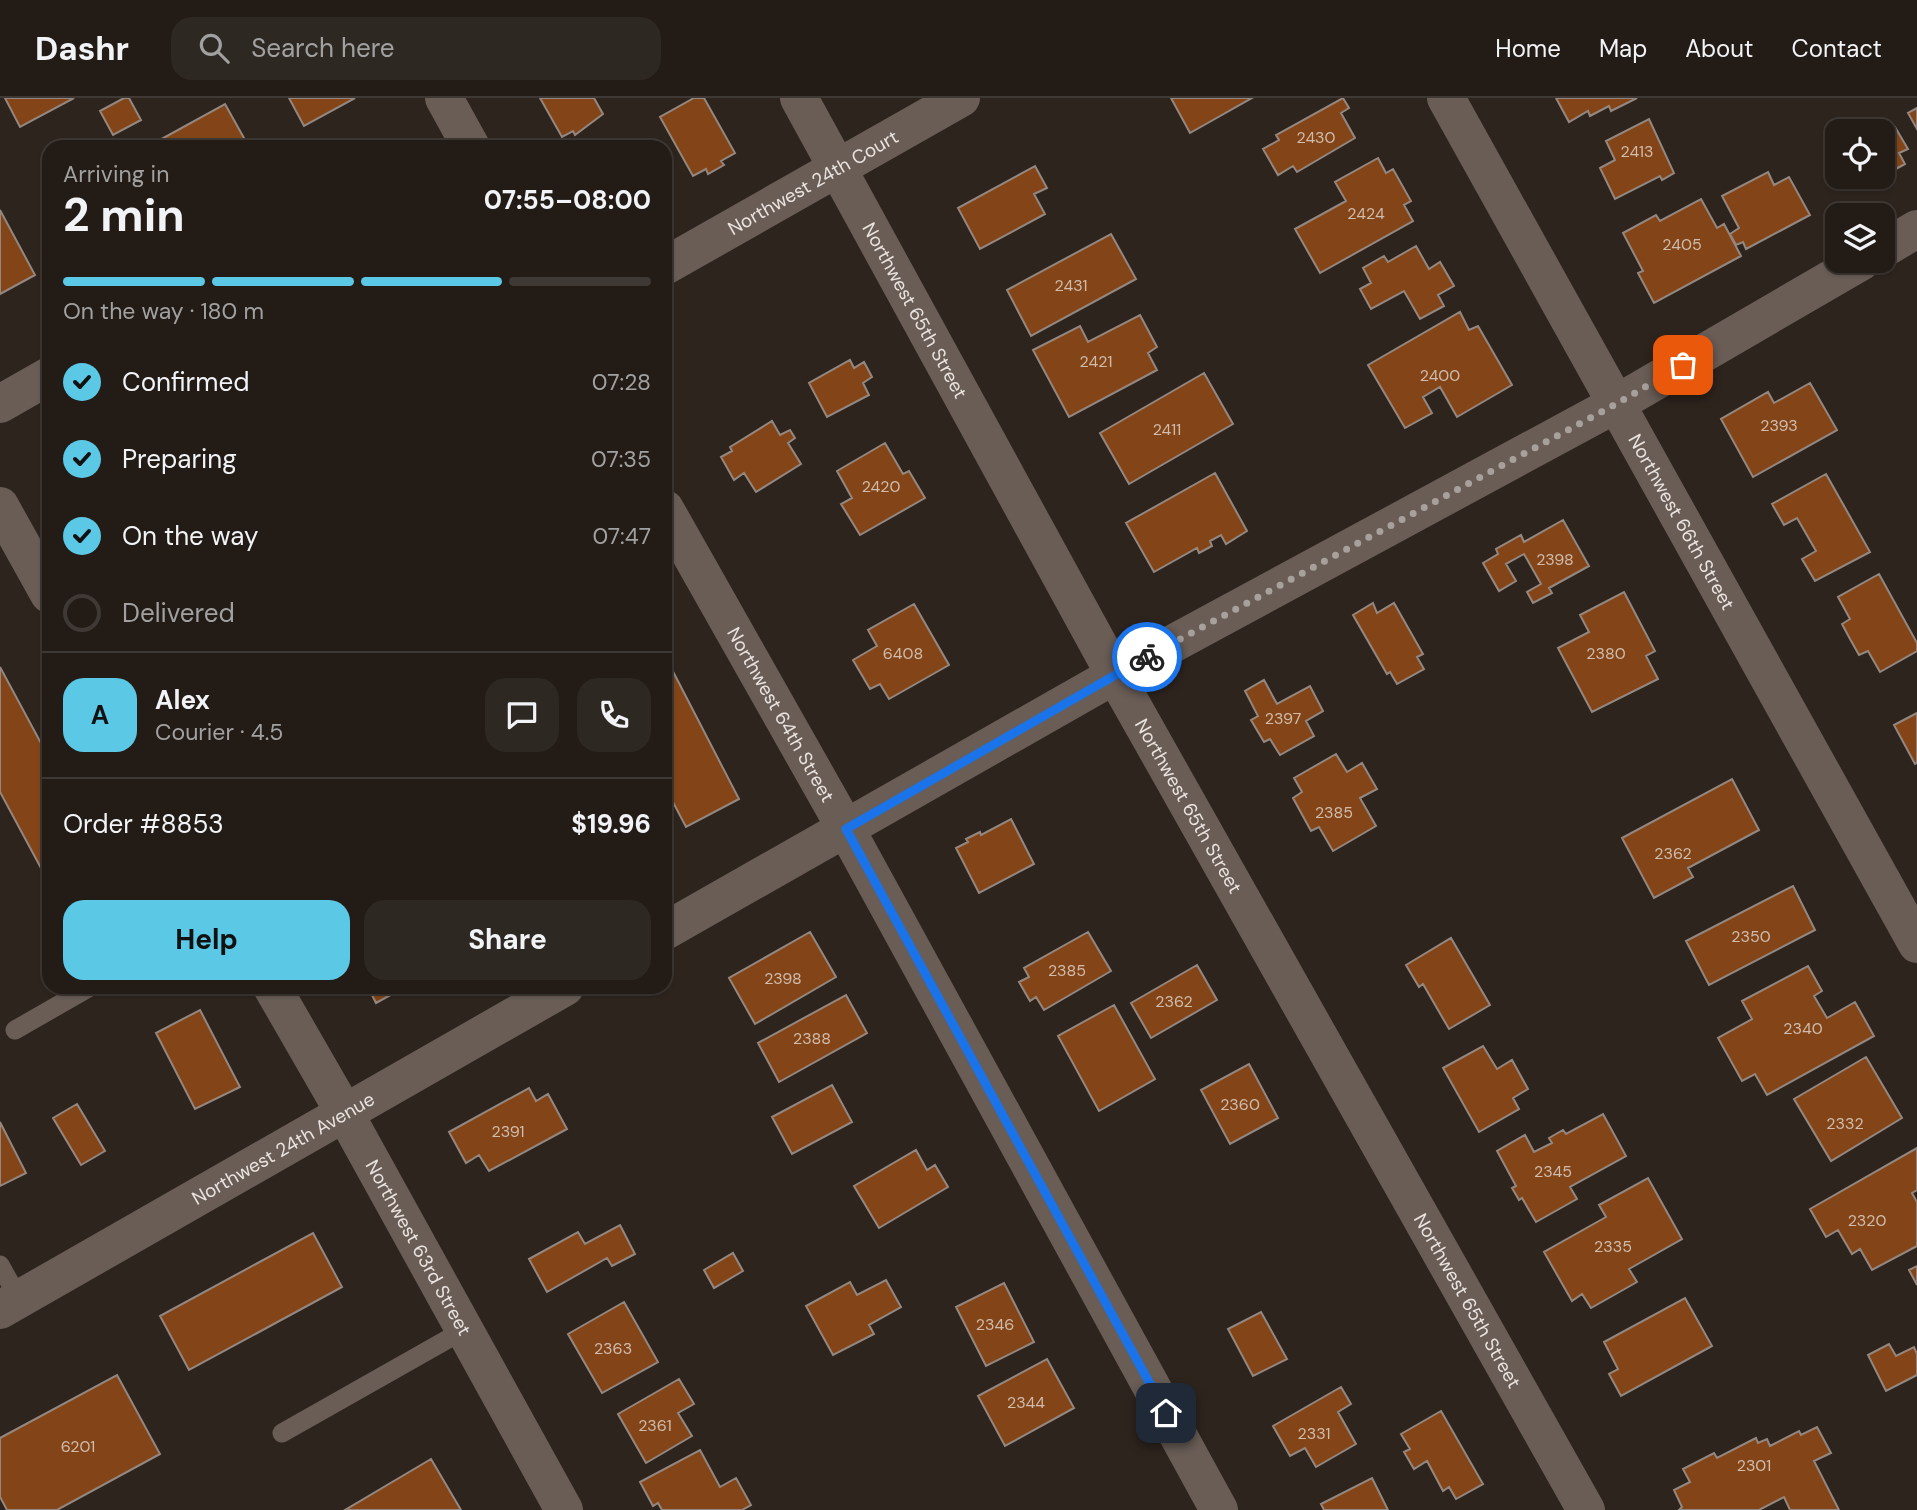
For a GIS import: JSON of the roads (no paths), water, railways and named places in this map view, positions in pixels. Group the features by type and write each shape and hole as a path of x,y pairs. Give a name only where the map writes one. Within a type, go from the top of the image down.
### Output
{"street":[{"path":"444,98 466,140"},
{"name":"Northwest 65th Street","path":"799,98 1115,675 1586,1510"},
{"name":"Northwest 24th Court","path":"672,262 961,98"},
{"name":"Northwest 66th Street","path":"1446,98 1917,944"},
{"path":"1895,242 1917,229"},
{"path":"672,927 1115,675 1616,404 1841,273"},
{"path":"0,404 42,380"},
{"path":"0,506 42,581"},
{"name":"Northwest 64th Street","path":"672,524 846,829 1219,1510"},
{"name":"Northwest 63rd Street","path":"276,994 564,1510"},
{"name":"Northwest 24th Avenue","path":"10,1304 553,994"}],"lane":[{"path":"15,1030 78,994"},
{"path":"0,1265 10,1304"},
{"path":"282,1433 464,1330"}]}
